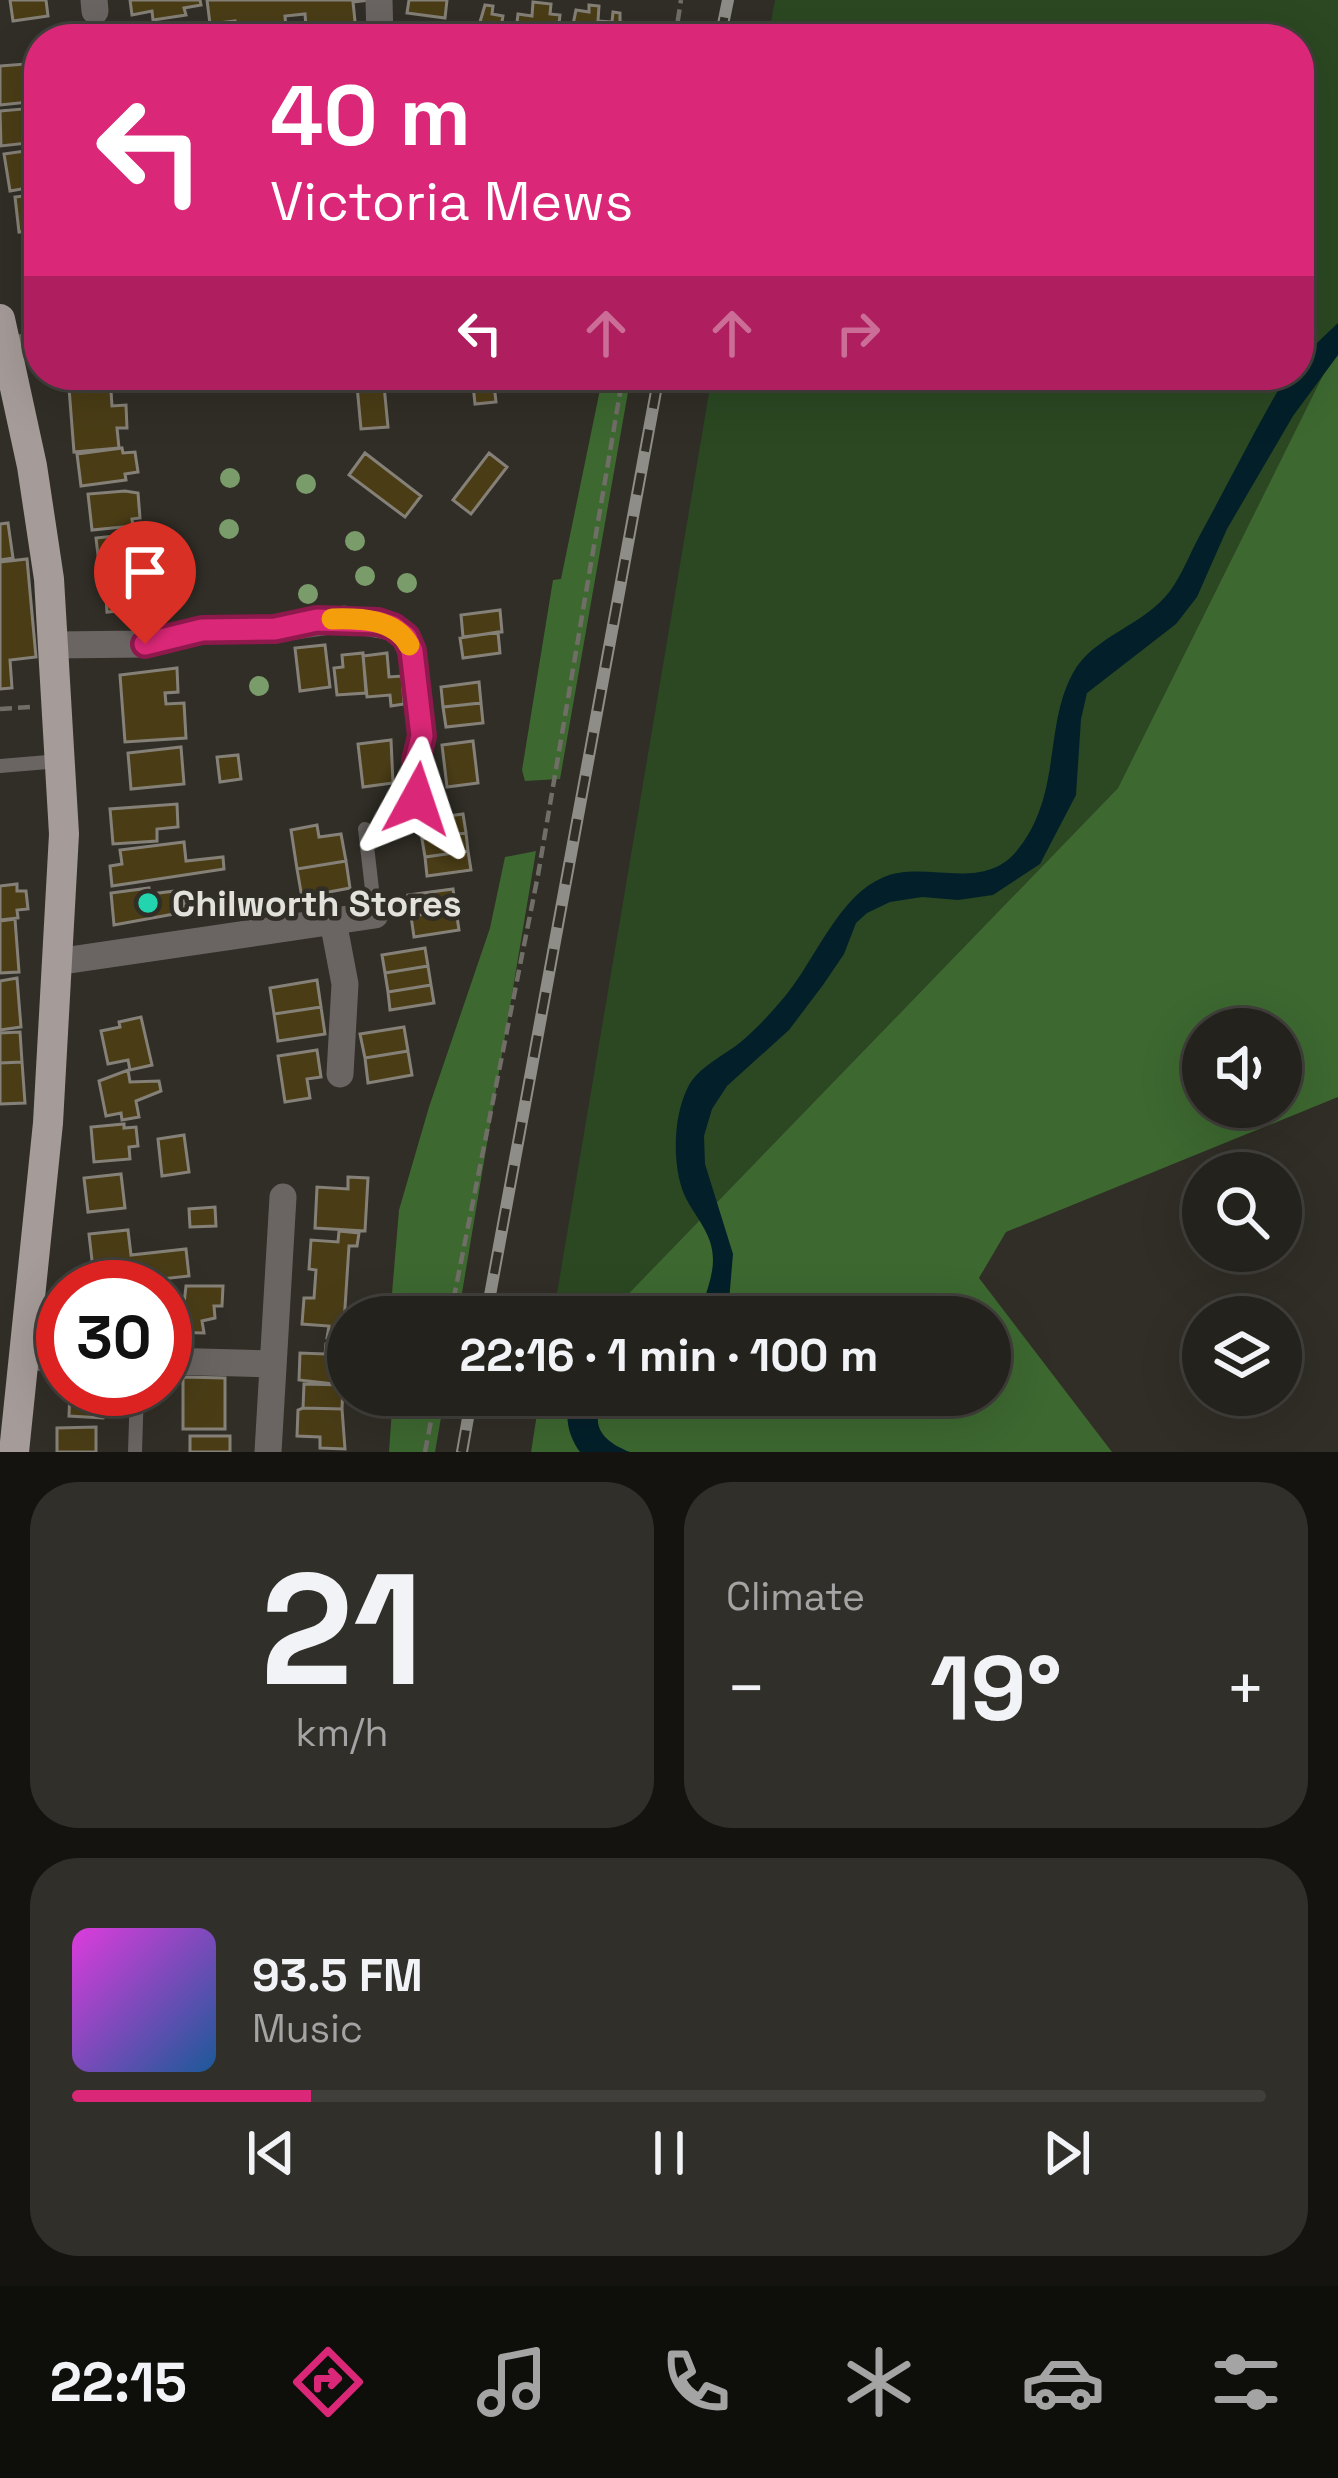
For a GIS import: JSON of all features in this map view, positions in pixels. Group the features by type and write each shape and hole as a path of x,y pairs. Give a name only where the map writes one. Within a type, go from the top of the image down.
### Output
{"main road":[{"path":"0,319 24,347"},
{"path":"14,1452 48,1124 64,834 50,579 32,466 27,390"}],"street":[{"path":"55,645 145,644 202,630 275,629 344,619 416,627 412,651 422,736 416,760 417,799"},
{"path":"56,962 375,915"},
{"path":"333,922 345,984 340,1074"},
{"path":"268,1452 283,1197"},
{"path":"26,1357 36,1357"},
{"path":"192,1362 271,1364"}],"lane":[{"path":"0,766 61,760"},
{"path":"365,829 375,915"},
{"path":"135,1452 136,1416"}],"path":[{"path":"454,1296 538,875 619,390"},
{"path":"425,1452 432,1416"}],"green space":[{"path":"775,0 1338,0 1338,345 1118,788 626,1296 557,1296 709,390 1314,390 1314,24 771,24"},
{"path":"1338,345 1338,1097 1302,1112 1302,1008 1182,1008 1182,1128 1262,1128 1203,1152 1182,1152 1182,1160 1006,1232 979,1278 993,1296 626,1296 1118,788"},
{"path":"600,390 628,390 560,779 525,781 522,770 553,580 561,579"},
{"path":"536,851 462,1296 392,1296 399,1210 490,928 505,857"},
{"path":"1011,1320 1112,1452 531,1452 537,1416 1011,1416"},
{"path":"392,1416 441,1416 435,1452 389,1452"}],"water":[{"path":"1338,323 1338,355 1314,388 1314,346"},
{"path":"1278,390 1312,390 1227,529 1197,597 1176,624 1087,693 1076,795 1040,864 993,895 958,900 922,897 890,902 867,913 856,923 844,954 789,1030 727,1086 712,1109 704,1136 705,1164 733,1254 729,1296 706,1296 713,1266 710,1241 684,1194 677,1169 679,1112 693,1080 771,1013 841,913 868,886 900,873 986,871 1015,853 1040,809 1058,716 1073,673 1093,649 1159,603 1178,578"},
{"path":"568,1416 598,1416 605,1437 630,1452 580,1452"}],"building":[{"path":"10,0 46,0 48,16 13,21"},
{"path":"130,0 200,0 201,5 184,8 186,15 153,20 152,11 132,15"},
{"path":"207,0 370,0 353,2 355,24 306,24 305,14 285,16 286,24 210,24"},
{"path":"409,0 447,0 445,18 407,13"},
{"path":"533,2 551,4 550,14 560,15 559,24 517,24 518,14 532,16"},
{"path":"485,5 493,6 492,14 503,16 502,24 479,24"},
{"path":"589,5 599,6 598,21 612,22 613,12 620,13 620,22 628,24 573,24 576,10 589,12"},
{"path":"24,64 24,103 0,105 0,66"},
{"path":"24,109 24,143 1,146 0,111"},
{"path":"24,151 24,189 10,191 4,154"},
{"path":"24,196 24,232 19,232 15,197"},
{"path":"69,390 111,390 112,406 126,405 127,428 117,428 119,448 74,452"},
{"path":"357,390 384,390 388,427 361,429"},
{"path":"474,390 495,390 496,402 475,404"},
{"path":"122,448 123,453 135,452 138,472 125,474 126,480 81,486 77,454"},
{"path":"365,453 421,496 405,517 349,475"},
{"path":"489,453 507,467 471,514 453,500"},
{"path":"138,493 140,518 132,519 133,526 92,530 88,494"},
{"path":"8,523 13,558 0,560 0,524"},
{"path":"134,534 135,540 146,539 148,559 135,560 136,568 100,572 96,538"},
{"path":"27,559 36,657 10,660 12,688 0,689 0,562"},
{"path":"139,579 142,587 154,584 155,595 143,598 141,609 107,612 105,582"},
{"path":"500,610 502,632 463,637 461,615"},
{"path":"498,632 500,653 463,658 460,638"},
{"path":"325,645 330,687 300,691 295,648"},
{"path":"363,653 366,693 337,695 334,668 343,667 342,655"},
{"path":"387,653 389,677 402,676 404,704 391,706 390,695 367,697 363,656"},
{"path":"177,668 178,692 165,693 166,704 184,703 186,738 125,742 120,675"},
{"path":"479,682 481,703 443,707 441,687"},
{"path":"481,703 483,723 446,727 443,707"},
{"path":"391,740 393,783 363,787 358,744"},
{"path":"473,741 478,783 447,787 442,745"},
{"path":"181,747 184,784 131,789 128,753"},
{"path":"238,755 241,779 220,782 217,757"},
{"path":"177,804 178,827 157,829 157,841 113,844 110,809"},
{"path":"463,814 466,833 422,839 420,820"},
{"path":"317,825 319,837 341,834 346,861 297,869 291,830"},
{"path":"466,833 468,851 425,857 422,839"},
{"path":"184,842 186,861 223,857 224,869 112,886 110,866 122,864 120,850"},
{"path":"468,851 471,870 427,876 425,857"},
{"path":"346,861 350,888 329,892 331,904 304,909 297,869"},
{"path":"17,884 17,891 26,891 28,909 17,910 18,918 0,920 0,886"},
{"name":"Chilworth Stores","path":"149,888 150,894 183,890 185,912 114,925 111,893"},
{"path":"453,889 456,910 411,916 408,895"},
{"path":"456,910 459,930 414,937 411,916"},
{"path":"15,919 19,972 0,973 0,921"},
{"path":"425,948 428,966 385,973 382,955"},
{"path":"428,966 431,985 388,992 385,973"},
{"path":"17,978 21,1027 0,1030 0,981"},
{"path":"317,980 321,1007 274,1014 270,988"},
{"path":"431,985 434,1003 390,1010 388,992"},
{"path":"321,1007 325,1034 278,1041 274,1014"},
{"path":"141,1017 152,1065 130,1070 128,1060 108,1064 101,1031"},
{"path":"404,1027 408,1051 365,1058 360,1034"},
{"path":"20,1032 22,1062 0,1063 0,1033"},
{"path":"317,1050 321,1077 307,1079 310,1098 285,1102 278,1056"},
{"path":"408,1051 412,1075 368,1083 365,1058"},
{"path":"22,1062 25,1103 0,1104 0,1063"},
{"path":"128,1070 130,1082 159,1081 161,1091 136,1101 139,1117 106,1116 99,1081"},
{"path":"124,1124 124,1128 136,1127 138,1146 129,1147 130,1159 94,1162 91,1127"},
{"path":"184,1135 189,1172 162,1176 158,1139"},
{"path":"121,1174 125,1208 88,1212 84,1178"},
{"path":"348,1177 368,1178 365,1231 315,1228 317,1187 348,1189"},
{"path":"215,1207 216,1226 190,1227 189,1209"},
{"path":"128,1230 131,1255 186,1249 187,1260 92,1260 89,1234"},
{"path":"339,1231 359,1233 357,1246 349,1246 346,1296 327,1296 327,1326 302,1324 304,1298 314,1298 311,1240 338,1242"},
{"path":"192,1286 223,1286 222,1306 214,1306 215,1318 202,1321 204,1333 192,1333"},
{"path":"327,1344 327,1383 299,1380 300,1353 325,1354"},
{"path":"192,1377 225,1378 225,1429 183,1429 183,1416 192,1416"},
{"path":"304,1384 327,1385 327,1409 303,1408"},
{"path":"327,1409 327,1416 343,1416 345,1449 320,1448 320,1437 297,1436 298,1410"},
{"path":"96,1427 96,1452 57,1452 57,1428"},
{"path":"190,1436 230,1436 230,1452 190,1452"}],"railway":[{"path":"723,24 728,0"},
{"path":"490,1296 656,390"},
{"path":"462,1452 468,1416"}],"slow traffic":[{"path":"332,619 393,627 409,645"}],"place":[{"name":"Chilworth Stores","path":"148,903"}],"route":[{"path":"145,644 202,630 275,629 317,620 378,622 393,627 406,637 412,651 422,736 416,760 417,799"}]}
